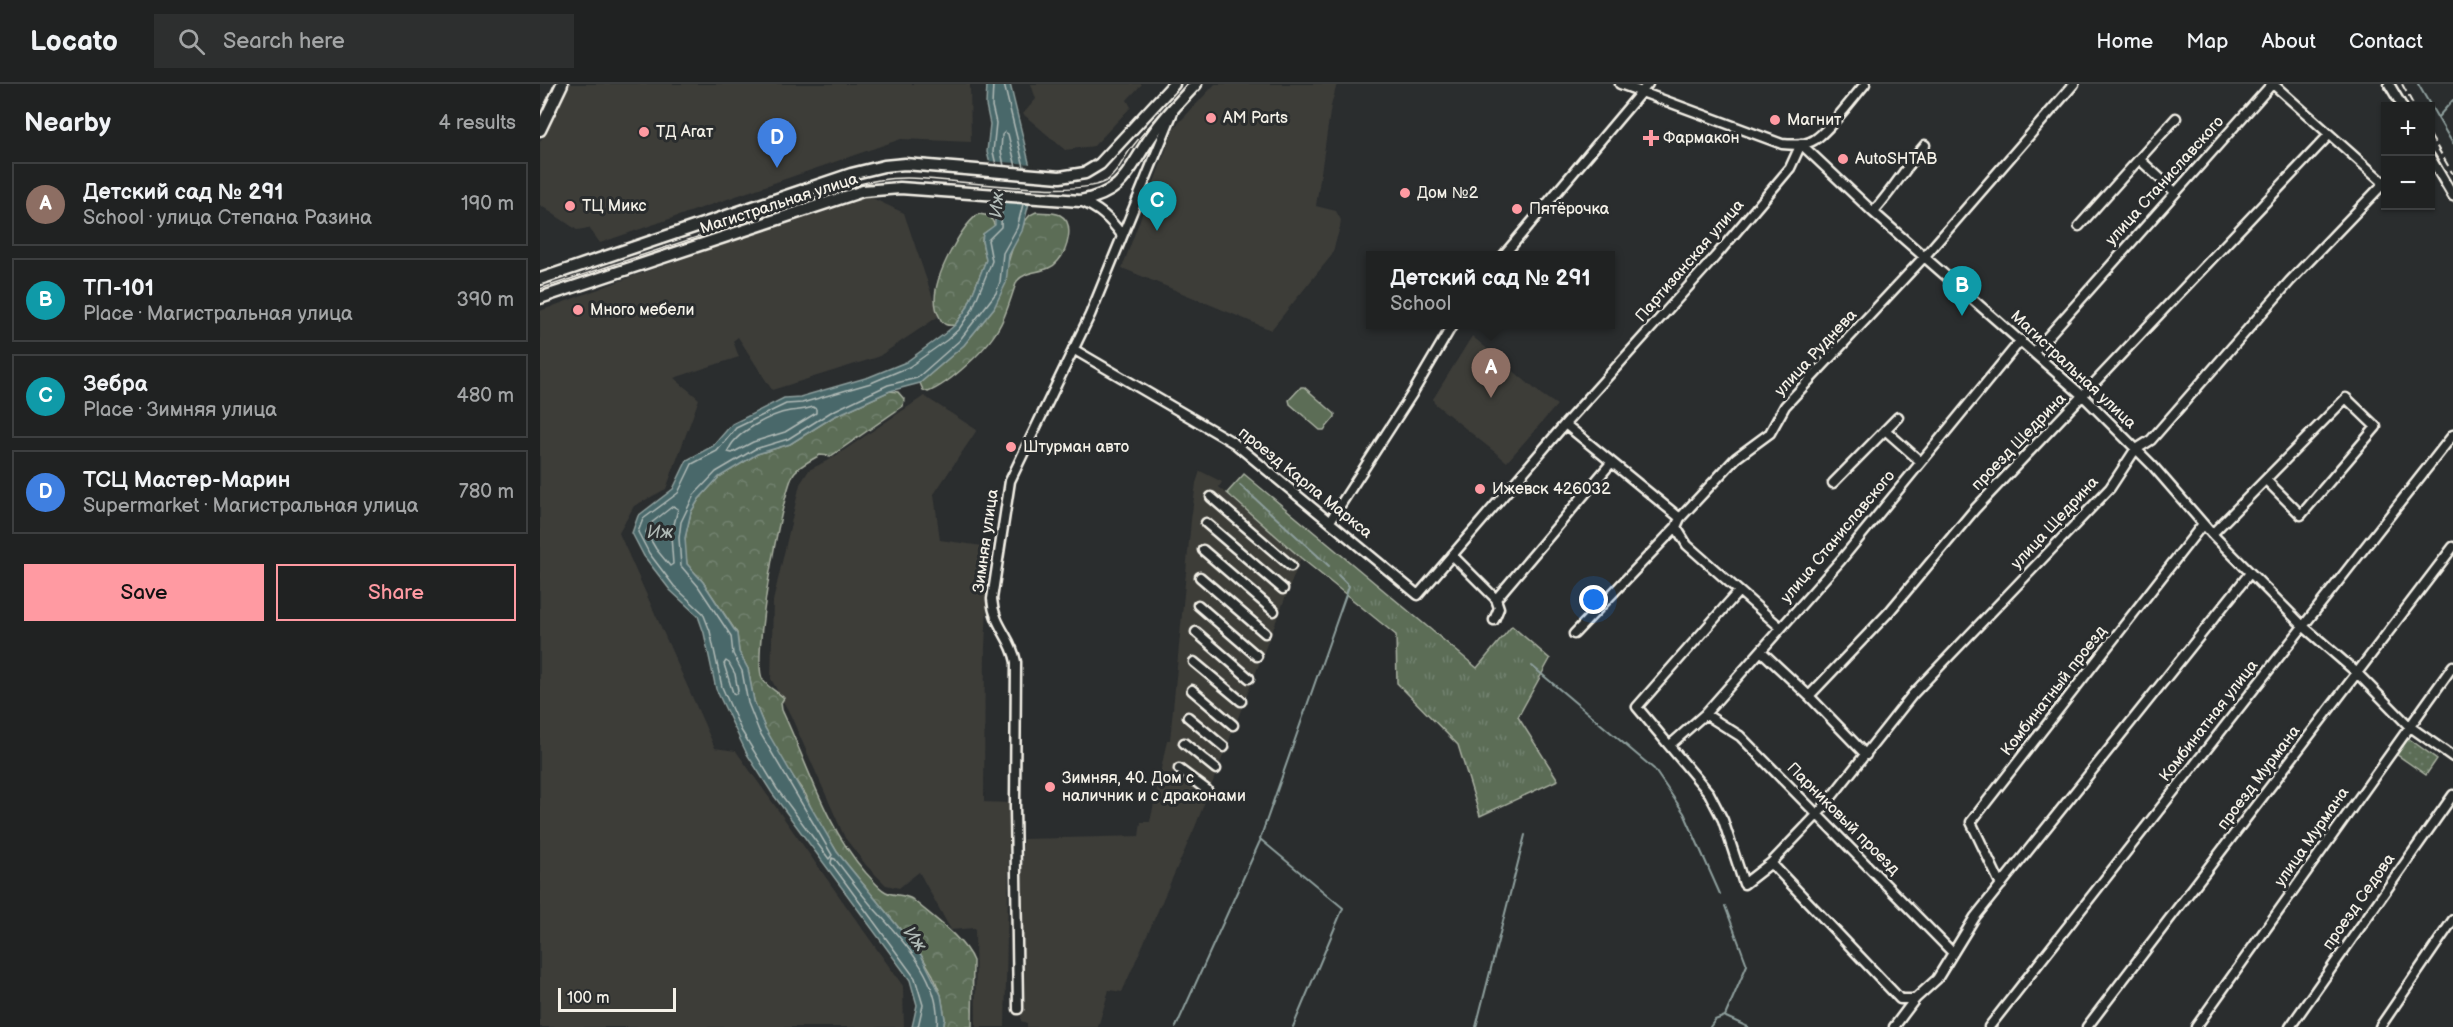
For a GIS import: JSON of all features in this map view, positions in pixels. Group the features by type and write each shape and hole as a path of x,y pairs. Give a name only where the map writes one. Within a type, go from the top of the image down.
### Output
{"main road":[{"path":"540,130 562,84"},
{"name":"Магистральная улица","path":"540,279 851,174 884,166 905,164 1060,177 1085,173 1100,164 1174,84"},
{"name":"Магистральная улица","path":"540,298 863,191 900,188 1080,201 1098,197 1113,189 1124,178 1154,132 1196,84"}],"street":[{"path":"1620,84 1782,144 1801,144 1815,140 1865,84"},
{"path":"1506,251 1648,84"},
{"name":"улица Руднева","path":"1574,634 1736,458 1770,433 1785,406 1925,256 2074,84"},
{"path":"2272,84 2381,178"},
{"name":"улица Станиславского","path":"2034,352 2272,84"},
{"path":"2389,84 2400,102"},
{"name":"Зимняя улица","path":"1018,1009 1015,806 1016,662 1014,649 993,614 992,599 1010,481 1090,315 1175,107"},
{"path":"2079,226 2176,118"},
{"name":"проезд Щедрина","path":"1809,696 1889,612 1975,509 2084,397 2329,135"},
{"name":"Магистральная улица","path":"1801,144 1873,212 2084,397 2212,534 2303,626 2356,672 2409,726 2453,757"},
{"name":"Партизанская улица","path":"1418,595 1565,424 1730,240 1790,168 1801,144"},
{"path":"1873,212 1925,145"},
{"path":"2139,159 2175,192"},
{"path":"2435,165 2453,196"},
{"name":"улица Щедрина","path":"1670,745 1703,784 1723,820 1744,884 1771,862 1818,814 1913,694 2110,488 2135,450 2151,440 2290,281 2381,184"},
{"path":"1080,201 1104,213 1122,235"},
{"path":"1330,521 1412,394 1450,329"},
{"name":"улица Станиславского","path":"1670,745 1705,714 1841,560 2021,340"},
{"name":"проезд Карла Маркса","path":"1073,349 1234,443 1418,595"},
{"path":"2212,534 2346,398 2376,427 2301,515 2266,480"},
{"path":"1833,483 1898,417"},
{"path":"1565,424 1678,522 1687,545 1781,628"},
{"path":"1885,430 1920,461"},
{"name":"Комбинатная улица","path":"1989,1027 2453,435"},
{"path":"1496,599 1611,463"},
{"path":"1211,497 1292,566"},
{"path":"1206,523 1283,589"},
{"name":"Комбинатный проезд","path":"2001,885 1971,822 2203,524"},
{"name":"проезд Мурмана","path":"2087,1027 2453,547"},
{"path":"1203,550 1274,611"},
{"path":"1452,555 1496,599 1499,608 1494,620"},
{"path":"1894,1027 1915,999 1937,979 1975,917 2250,573"},
{"path":"1200,577 1265,633"},
{"path":"1670,745 1637,707 1739,591"},
{"path":"1198,605 1257,656"},
{"path":"1196,632 1249,678"},
{"path":"1761,651 1809,696 1866,755"},
{"path":"1194,662 1241,701"},
{"name":"улица Мурмана","path":"2196,1027 2453,666"},
{"path":"1192,690 1233,725"},
{"name":"Парниковый проезд","path":"1705,714 1740,736 1953,953"},
{"path":"1188,717 1224,747"},
{"path":"1184,743 1216,769"},
{"path":"1179,769 1207,790"},
{"name":"проезд Седова","path":"2290,1027 2453,795"},
{"path":"1771,862 1900,999 1915,999"},
{"path":"2380,1027 2453,920"}],"shaded area":[{"path":"570,84 970,84 971,142 901,139 600,243 589,228 577,230 540,205 540,142"},
{"path":"1031,84 1142,84 1127,100 1131,107 1094,146 1065,150 1023,114 1036,99"},
{"path":"1215,84 1337,84 1331,106 1316,206 1336,211 1341,220 1340,227 1332,255 1271,330 1122,268 1174,128"},
{"path":"866,195 904,213 939,316 878,357 772,390 738,337 733,341 739,357 674,378 699,399 666,489 634,506 619,533 715,748 736,751 903,986 904,1027 540,1027 540,311"},
{"path":"1472,336 1557,405 1507,462 1434,403 1433,399"},
{"path":"924,396 977,430 934,494 940,540 990,547 985,647 984,802 1010,803 1005,1027 976,1027 975,928 951,930 919,872 899,888 886,885 866,865 845,838 790,714 771,679 773,601 800,484 809,470 834,457"},
{"path":"1200,471 1222,482 1219,487 1301,558 1195,827 1122,992 1109,990 1098,1027 1027,1027 1027,1023 1021,1021 1022,961 1018,961 1021,949 1023,949 1023,839 1139,836 1141,822 1150,822 1167,740 1170,740 1191,520"}],"green space":[{"path":"1036,212 1060,215 1068,224 1067,244 1058,261 1048,268 1021,277 1017,281 1001,324 993,337 967,365 946,382 928,392 923,390 920,383 964,345 994,308 1014,243 1026,220"},
{"path":"979,214 990,216 995,226 983,234 986,260 967,308 955,325 944,324 936,308 935,297 938,281 946,260 959,237 972,219"},
{"path":"1301,387 1304,387 1335,414 1324,430 1320,430 1290,404 1289,400"},
{"path":"890,391 898,392 904,399 903,406 831,456 820,455 794,473 782,512 769,578 760,667 765,683 784,698 781,703 782,710 809,773 828,815 852,855 880,888 886,892 912,899 955,936 969,952 973,961 972,1027 943,1027 945,1019 941,995 921,955 837,852 812,811 806,795 784,764 765,728 754,701 748,669 739,652 737,633 703,582 687,564 685,550 685,538 691,512 699,499 719,477 757,454 790,444 833,417"},
{"path":"1244,474 1477,668 1512,626 1550,659 1518,717 1558,780 1480,816 1458,745 1397,683 1396,635 1301,558 1227,493"},
{"path":"2408,738 2437,759 2426,775 2396,754"}],"water":[{"name":"Иж","path":"987,84 1010,84 1034,183 1022,231 1009,255 1006,283 994,308 964,345 920,383 890,391 833,417 790,444 757,454 719,477 699,499 691,512 685,538 687,564 703,582 737,634 739,652 748,669 754,701 765,728 837,852 921,955 941,995 945,1019 943,1027 912,1027 917,1005 910,980 772,793 747,754 716,689 698,616 670,590 644,556 632,533 638,516 673,489 687,460 713,446 732,424 784,398 800,397 869,377 906,362 955,325 967,308 986,260 983,234 995,225 994,180 987,152 990,124 986,105"}],"pier":[{"path":"986,161 1033,164 1037,183 1033,203 993,201"}],"waterway":[{"path":"2418,84 2453,144"},
{"path":"2438,117 2453,100"},
{"path":"1240,485 1329,566"},
{"path":"1293,1027 1343,908 1260,839 1349,586 1338,575"},
{"path":"1532,666 1654,769 1684,813 1720,894"},
{"path":"1476,1027 1525,835"},
{"path":"1176,1027 1260,841"},
{"path":"1710,1027 1715,1020 1725,1016 1747,965 1725,906"},
{"path":"1726,1017 1748,1027"}],"tram line":[{"path":"540,289 848,187 870,182 907,178 1013,187 1072,188 1094,185 1113,175 1139,138 1187,84"}],"railway":[{"path":"2402,84 2412,102"},
{"path":"2435,143 2453,174"}],"place":[{"name":"AM Parts","path":"1211,118"},
{"name":"Магнит","path":"1775,120"},
{"name":"ТД Агат","path":"644,132"},
{"name":"Фармакон","path":"1651,138"},
{"name":"AutoSHTAB","path":"1843,159"},
{"name":"ТСЦ Мастер-Марин","path":"777,168"},
{"name":"Дом №2","path":"1405,193"},
{"name":"ТЦ Микс","path":"570,206"},
{"name":"Пятёрочка","path":"1517,209"},
{"name":"Зебра","path":"1157,231"},
{"name":"Много мебели","path":"578,310"},
{"name":"ТП-101","path":"1962,316"},
{"name":"Детский сад № 291","path":"1491,398"},
{"name":"Штурман авто","path":"1011,447"},
{"name":"Ижевск 426032","path":"1480,489"},
{"name":"Зимняя, 40. Дом с наличник и с драконами","path":"1050,787"}]}
